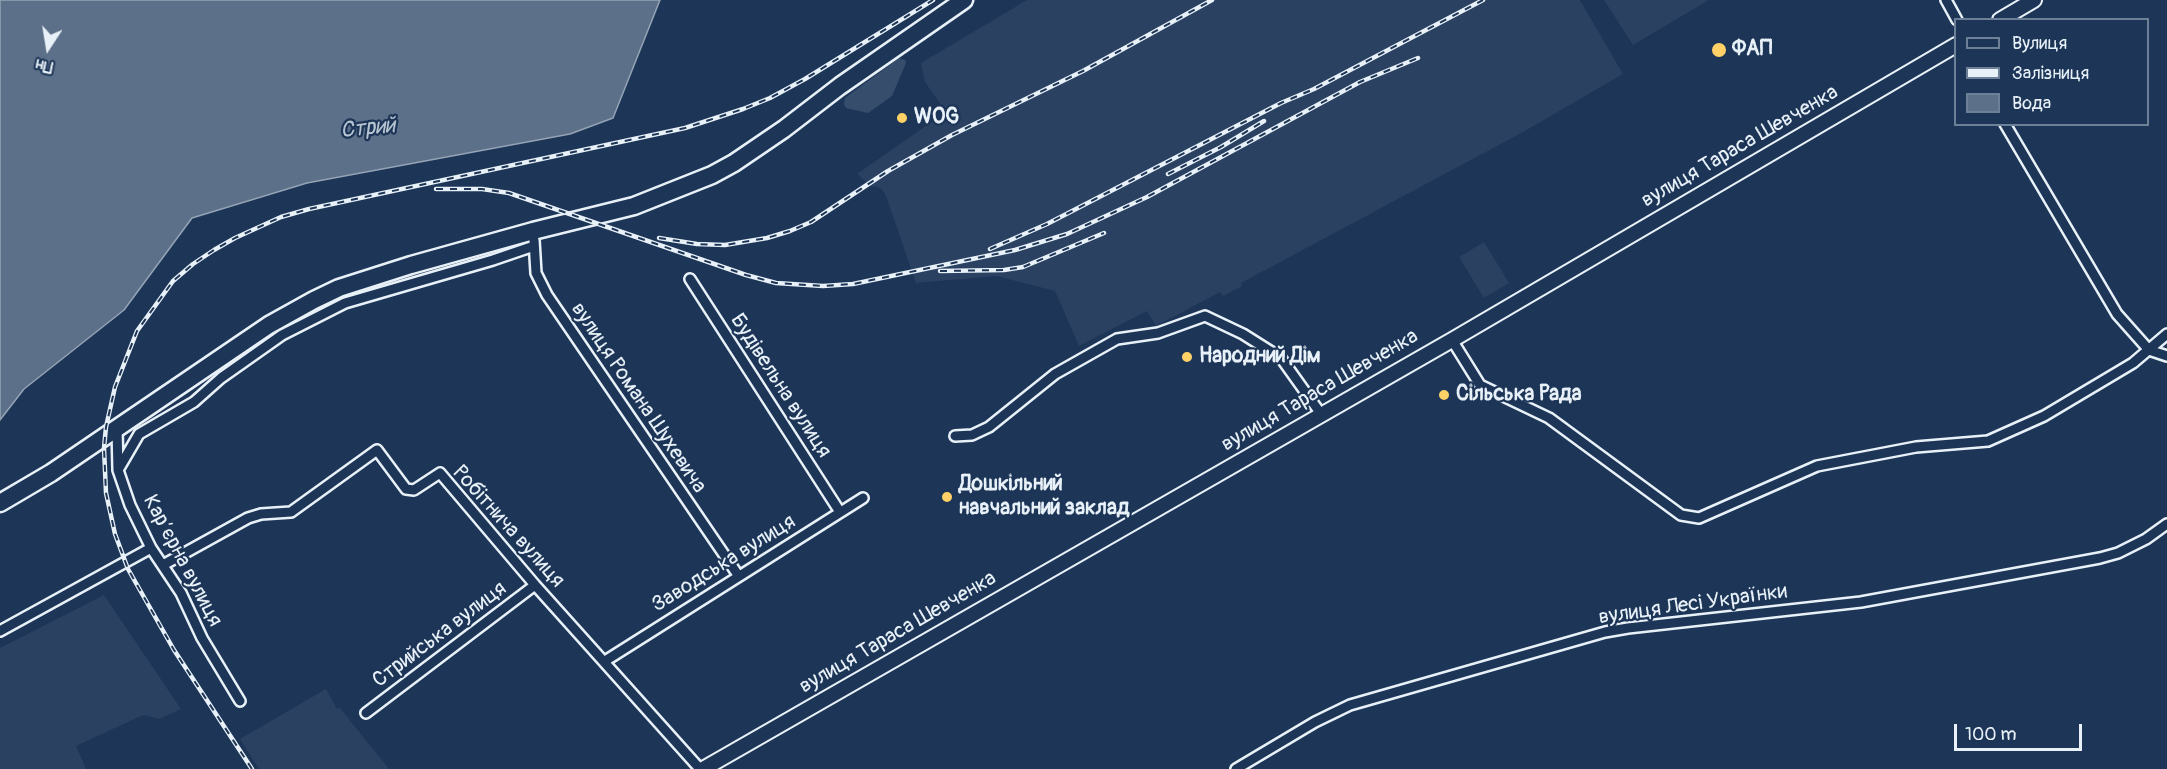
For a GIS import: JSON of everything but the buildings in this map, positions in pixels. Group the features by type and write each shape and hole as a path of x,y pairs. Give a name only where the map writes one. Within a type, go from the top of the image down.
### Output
{"highway":[{"path":"0,503 43,479 269,325 339,288 379,275 534,238 634,206 712,175 784,129 840,86 964,0"}],"street":[{"path":"1946,0 1956,18"},
{"path":"2003,18 2034,0"},
{"name":"вулиця Тараса Шевченка","path":"702,769 1452,339 1954,46"},
{"path":"2006,126 2117,314 2149,350 2167,356"},
{"path":"118,470 139,434 194,402 221,378 282,335 345,303 493,260 534,238"},
{"name":"вулиця Романа Шухевича","path":"534,238 536,273 547,295 738,575"},
{"name":"Будівельна вулиця","path":"690,279 840,512"},
{"path":"955,436 972,435 989,427 1055,374 1117,339 1158,333 1205,316 1243,334 1281,358 1321,414"},
{"path":"1452,339 1480,386 1549,418 1681,515 1699,518 1817,466 1916,447 1988,441 2044,416 2133,363 2167,334"},
{"name":"Карʼєрна вулиця","path":"117,429 118,470 130,505 152,548 181,593 202,638 240,701"},
{"name":"Робітнича вулиця","path":"163,566 248,518 261,514 291,512 377,450 406,489 414,490 440,473 535,585 702,769"},
{"name":"Заводська вулиця","path":"605,661 863,498"},
{"name":"вулиця Лесі Українки","path":"1236,769 1315,722 1350,705 1605,633 1628,628 1861,602 2100,558 2118,553 2136,544 2167,524"},
{"path":"0,631 152,548"},
{"name":"Стрийська вулиця","path":"366,713 535,585"}],"shaded area":[{"path":"1027,0 1580,0 1623,74 1525,131 1241,283 1242,286 1223,296 1220,292 1156,326 1147,311 1079,346 1055,291 996,276 916,283 886,196 881,188 871,186 857,174 946,112 925,82 921,63"},
{"path":"1604,0 1709,0 1633,45"},
{"path":"899,58 905,60 906,63 892,96 868,113 846,108 845,98"},
{"path":"1484,242 1509,283 1484,298 1459,257"},
{"path":"104,595 181,709 159,719 143,715 76,746 86,769 0,769 0,648"},
{"path":"326,689 337,709 340,708 389,769 259,769 240,739"}],"water":[{"name":"Стрий","path":"0,0 660,0 613,118 570,134 307,183 192,218 124,310 24,389 0,420"}],"railway":[{"path":"252,769 174,650 128,569 115,534 106,493 104,448 115,387 137,331 173,281 214,250 281,217 685,128 743,109 770,98 805,79 933,0"},
{"path":"659,238 697,244 725,245 767,238 811,222 888,171 952,135 1083,71 1212,0"},
{"path":"990,249 1047,224 1281,103 1314,89 1483,0"},
{"path":"436,189 482,189 509,193 746,275 776,283 823,286 853,284 1015,250 1067,234 1147,197 1360,82 1418,58"},
{"path":"1168,174 1221,147 1264,121"},
{"path":"940,271 1004,270 1023,267 1104,233"}],"place":[{"name":"ФАП","path":"1719,50"},
{"name":"WOG","path":"902,118"},
{"name":"Народний Дім","path":"1187,357"},
{"name":"Сільська Рада","path":"1444,395"},
{"name":"Дошкільний навчальний заклад","path":"947,497"}]}
